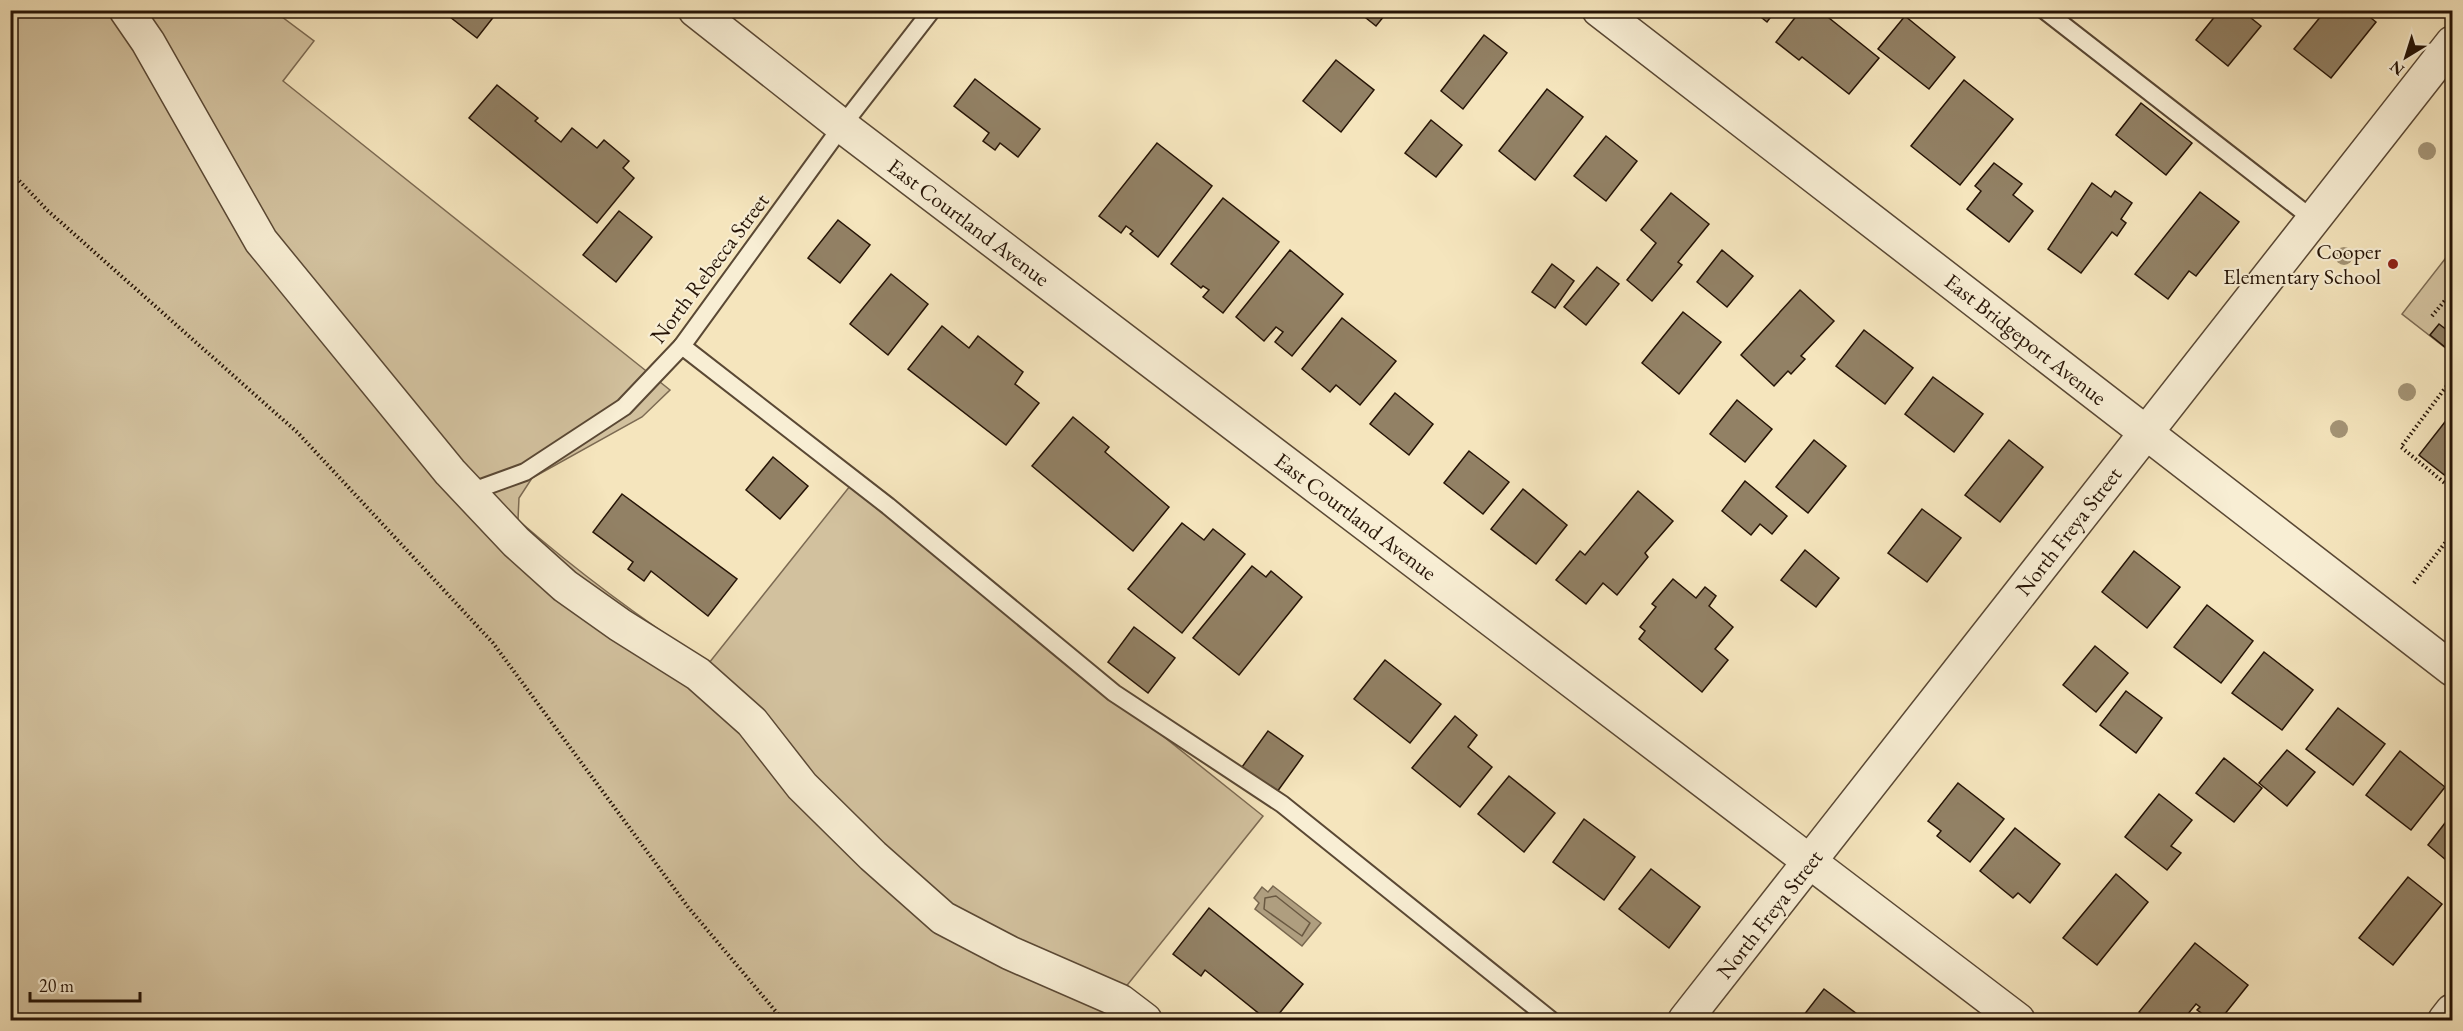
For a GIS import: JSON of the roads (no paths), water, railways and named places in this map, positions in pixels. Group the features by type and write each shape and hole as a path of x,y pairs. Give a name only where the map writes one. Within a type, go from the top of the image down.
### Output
{"street":[{"path":"126,10 148,42 261,241 435,454 516,542 565,586 620,625 698,674 721,694 752,722 802,786 873,856 943,918 1010,953 1120,1001 1145,1020"},
{"name":"East Courtland Avenue","path":"695,10 842,126 2018,1020"},
{"name":"East Bridgeport Avenue","path":"1599,10 2452,669"},
{"name":"North Freya Street","path":"1685,1020 2452,44"},
{"path":"2445,1020 2452,1011"}],"lane":[{"name":"North Rebecca Street","path":"470,492 525,472 624,407 682,346 842,126 932,10"},
{"path":"2044,10 2314,220"},
{"path":"682,346 888,506 1114,693 1282,804 1551,1020"}],"water":[{"path":"1273,886 1321,923 1302,946 1255,909 1259,903 1254,898 1262,887 1268,892"}],"place":[{"name":"Cooper Elementary School","path":"2393,264"}]}
